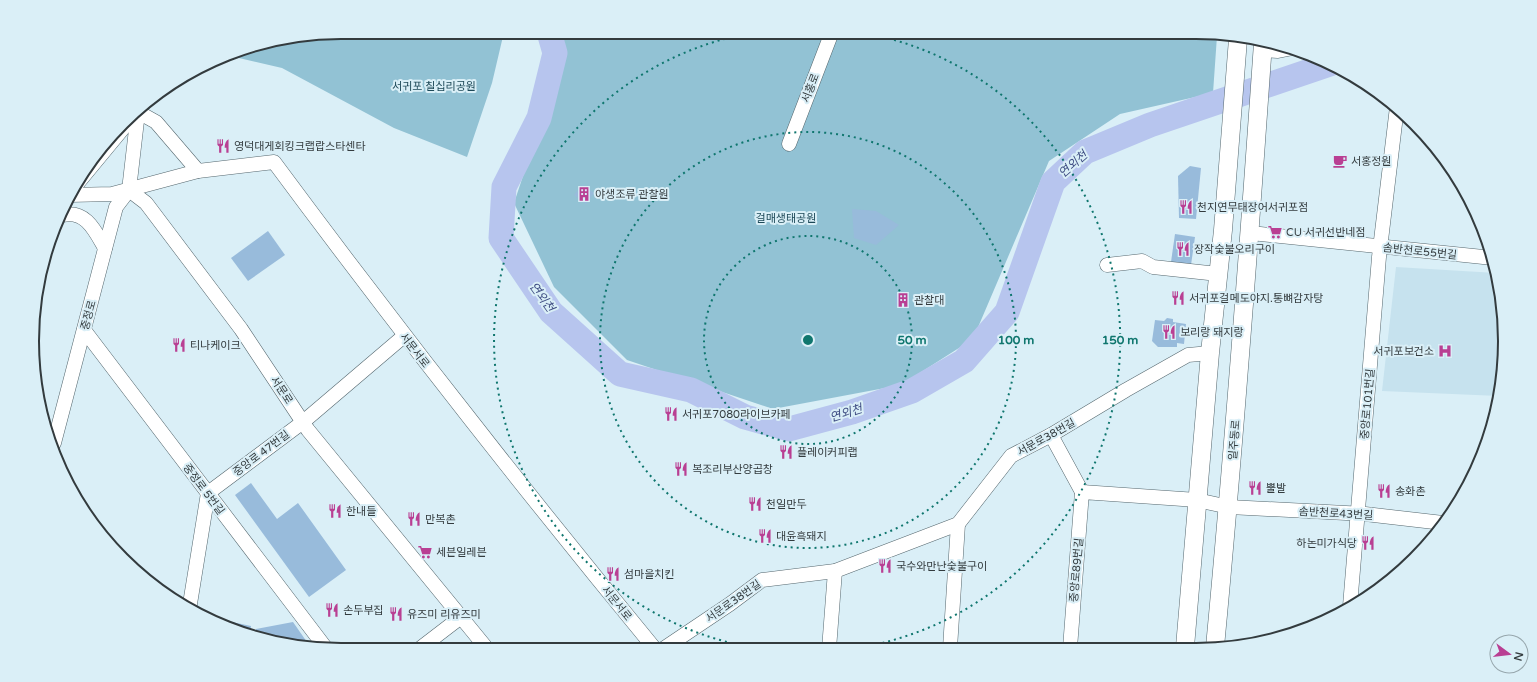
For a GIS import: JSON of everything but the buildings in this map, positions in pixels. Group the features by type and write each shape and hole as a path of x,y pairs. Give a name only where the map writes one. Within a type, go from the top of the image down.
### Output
{"main road":[{"path":"1185,643 1210,353 1223,230 1238,42"},
{"name":"일주동로","path":"1215,642 1251,233 1263,47"}],"street":[{"name":"서홍로","path":"789,144 829,39"},
{"path":"1269,48 1279,51"},
{"path":"145,112 156,122 198,171"},
{"path":"129,190 140,116"},
{"name":"중앙로101번길","path":"1350,601 1380,247 1397,116"},
{"name":"서문서로","path":"76,195 112,194 198,171 274,162 404,336 649,643"},
{"name":"중정로","path":"55,439 116,208 129,190"},
{"name":"서문로","path":"129,190 146,203 237,322 303,422 482,643"},
{"path":"67,214 70,213 80,216 87,220 105,248"},
{"name":"솜반천로55번길","path":"1251,233 1486,257"},
{"path":"1107,265 1142,261 1153,267 1218,274"},
{"name":"중정로 5번길","path":"84,330 321,642"},
{"name":"중앙로 47번길","path":"208,493 303,422 404,336"},
{"name":"서문로38번길","path":"672,643 730,604 762,580 835,570 958,524 1011,456 1051,435 1188,355 1210,353"},
{"path":"1051,435 1082,492 1197,500"},
{"name":"중앙로89번길","path":"1070,643 1082,492"},
{"path":"190,603 208,493"},
{"name":"솜반천로43번길","path":"1197,500 1228,507 1357,513 1438,522"},
{"path":"950,643 958,524"},
{"path":"829,643 835,570"},
{"path":"427,643 461,617"}],"shaded area":[{"name":"서귀포보건소","path":"1396,267 1490,273 1495,302 1498,341 1493,396 1382,391"}],"green space":[{"name":"서귀포 칠십리공원","path":"502,39 492,83 467,157 394,128 282,68 237,58 263,49 282,45 321,40"},
{"name":"걸매생태공원","path":"553,39 1217,40 1213,93 1120,114 1049,161 973,339 901,385 773,409 627,360 554,287 514,203 553,86"}],"waterway":[{"name":"연외천","path":"551,39 555,53 539,118 504,187 501,238 551,312 620,374 691,390 745,417 789,429 852,412 912,391 964,361 1007,312 1053,182 1085,152 1150,125 1322,67"}],"place":[{"name":"영덕대게회킹크랩랍스타센타","path":"223,146"},
{"name":"서홍정원","path":"1340,161"},
{"name":"야생조류 관찰원","path":"584,194"},
{"name":"천지연무태장어서귀포점","path":"1186,207"},
{"name":"CU 서귀선반네점","path":"1275,232"},
{"name":"장작숯불오리구이","path":"1183,249"},
{"name":"서귀포걸메도야지.통뼈감자탕","path":"1178,298"},
{"name":"관찰대","path":"903,300"},
{"name":"보리랑 돼지랑","path":"1169,332"},
{"name":"티나케이크","path":"179,345"},
{"name":"서귀포보건소","path":"1445,351"},
{"name":"서귀포7080라이브카페","path":"671,414"},
{"name":"플레이커피랩","path":"786,452"},
{"name":"복조리부산양곱창","path":"681,469"},
{"name":"뿔발","path":"1255,488"},
{"name":"송화촌","path":"1384,491"},
{"name":"천일만두","path":"755,504"},
{"name":"한내들","path":"335,511"},
{"name":"만복촌","path":"414,519"},
{"name":"대윤흑돼지","path":"765,536"},
{"name":"하논미가식당","path":"1368,543"},
{"name":"세븐일레븐","path":"425,552"},
{"name":"국수와만난숯불구이","path":"885,566"},
{"name":"섬마을치킨","path":"613,574"},
{"name":"손두부집","path":"332,610"},
{"name":"유즈미 리유즈미","path":"396,614"}]}
